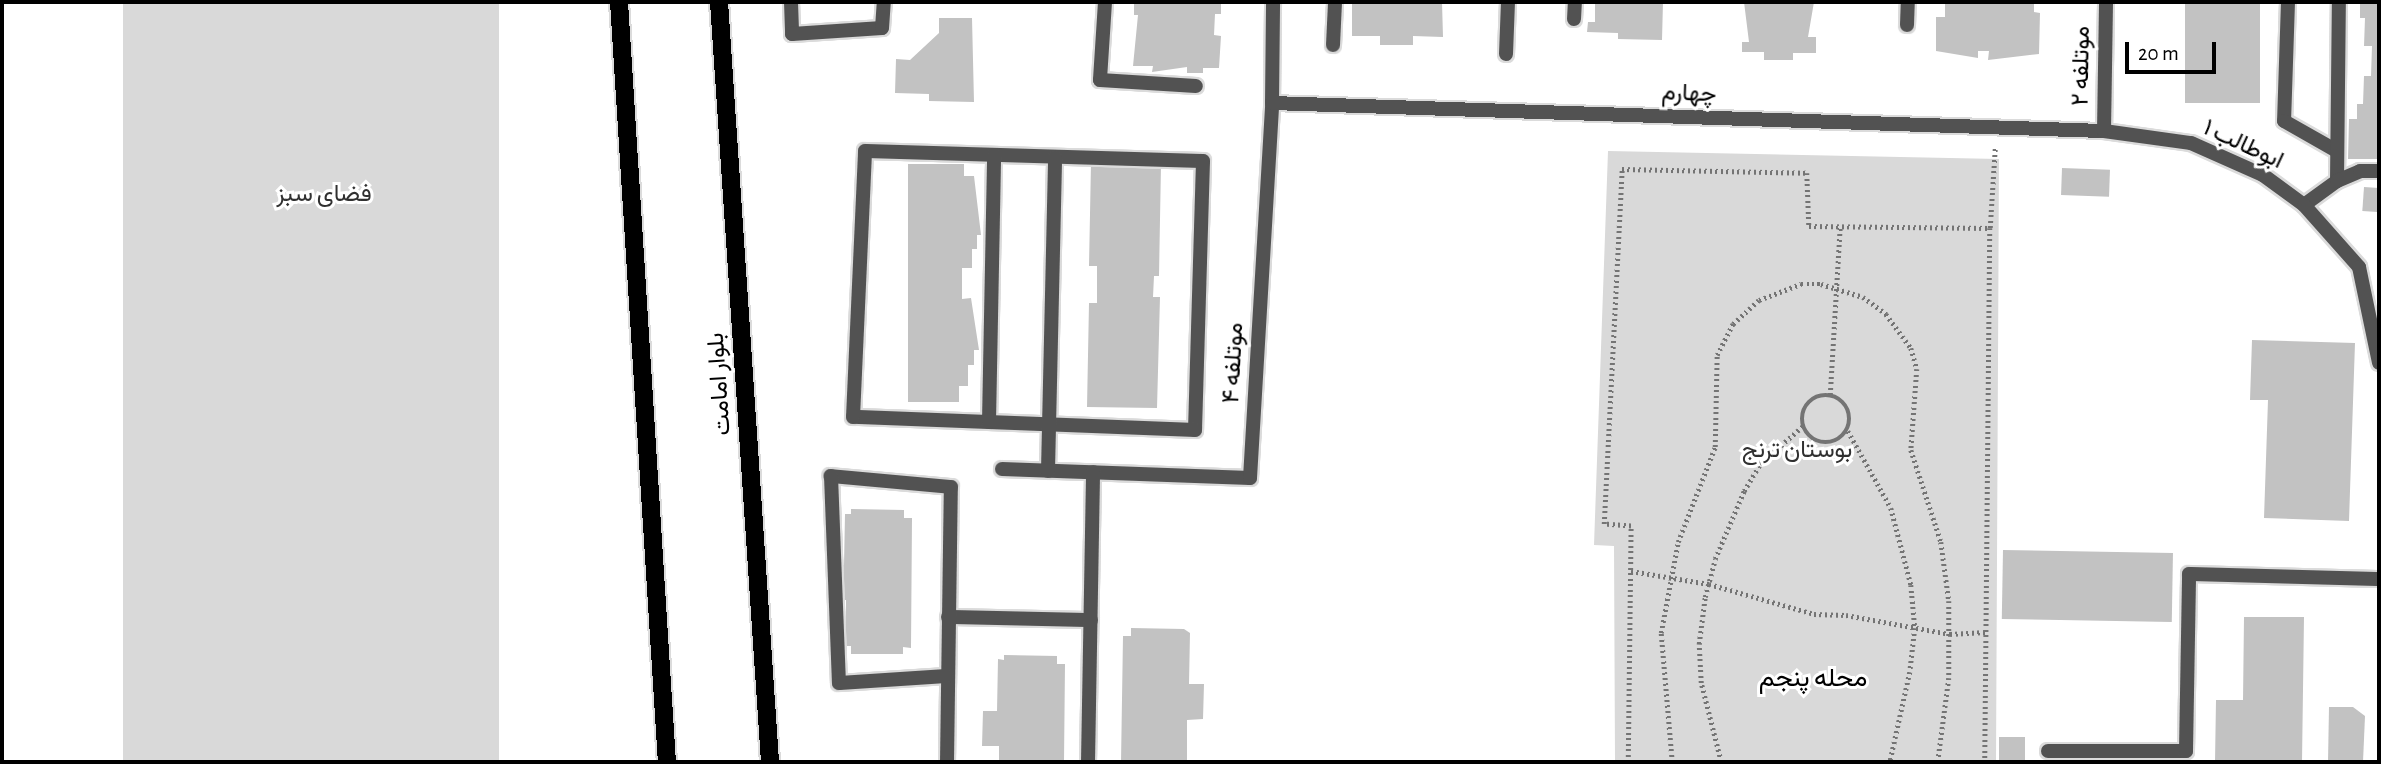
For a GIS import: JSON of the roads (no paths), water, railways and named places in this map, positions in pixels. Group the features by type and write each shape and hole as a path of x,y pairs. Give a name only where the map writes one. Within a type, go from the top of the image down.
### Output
{"main road":[{"path":"619,2 667,762"},
{"name":"بلوار امامت","path":"719,2 770,762"}],"street":[{"path":"791,2 792,34 882,28 884,2"},
{"path":"1105,2 1100,80 1196,86"},
{"name":"موتلفه ۴","path":"1002,469 1250,478 1272,103 1273,2"},
{"path":"1333,45 1335,2"},
{"path":"1506,54 1508,2"},
{"path":"1574,19 1575,2"},
{"path":"1907,25 1908,2"},
{"name":"موتلفه ۲","path":"2104,131 2106,2"},
{"path":"2288,2 2284,121 2337,151"},
{"path":"2337,181 2339,2"},
{"name":"چهارم","path":"1272,103 2104,131"},
{"name":"ابوطالب ۱","path":"2104,131 2191,143 2263,175 2304,205 2359,267 2379,363"},
{"path":"865,151 1055,157 1203,161 1195,430 853,417 865,151"},
{"path":"989,422 994,155"},
{"path":"1048,471 1055,157"},
{"path":"2304,205 2337,181 2360,171 2379,171"},
{"path":"1088,762 1093,472"},
{"path":"947,676 839,683 831,476 951,487 947,762"},
{"path":"2048,751 2186,751 2189,574 2379,579"},
{"path":"948,617 1091,620"}],"district":[{"name":"محله پنجم","path":"1813,679"}],"park label":[{"name":"فضای سبز","path":"324,195"},
{"name":"بوستان ترنج","path":"1797,451"}]}
